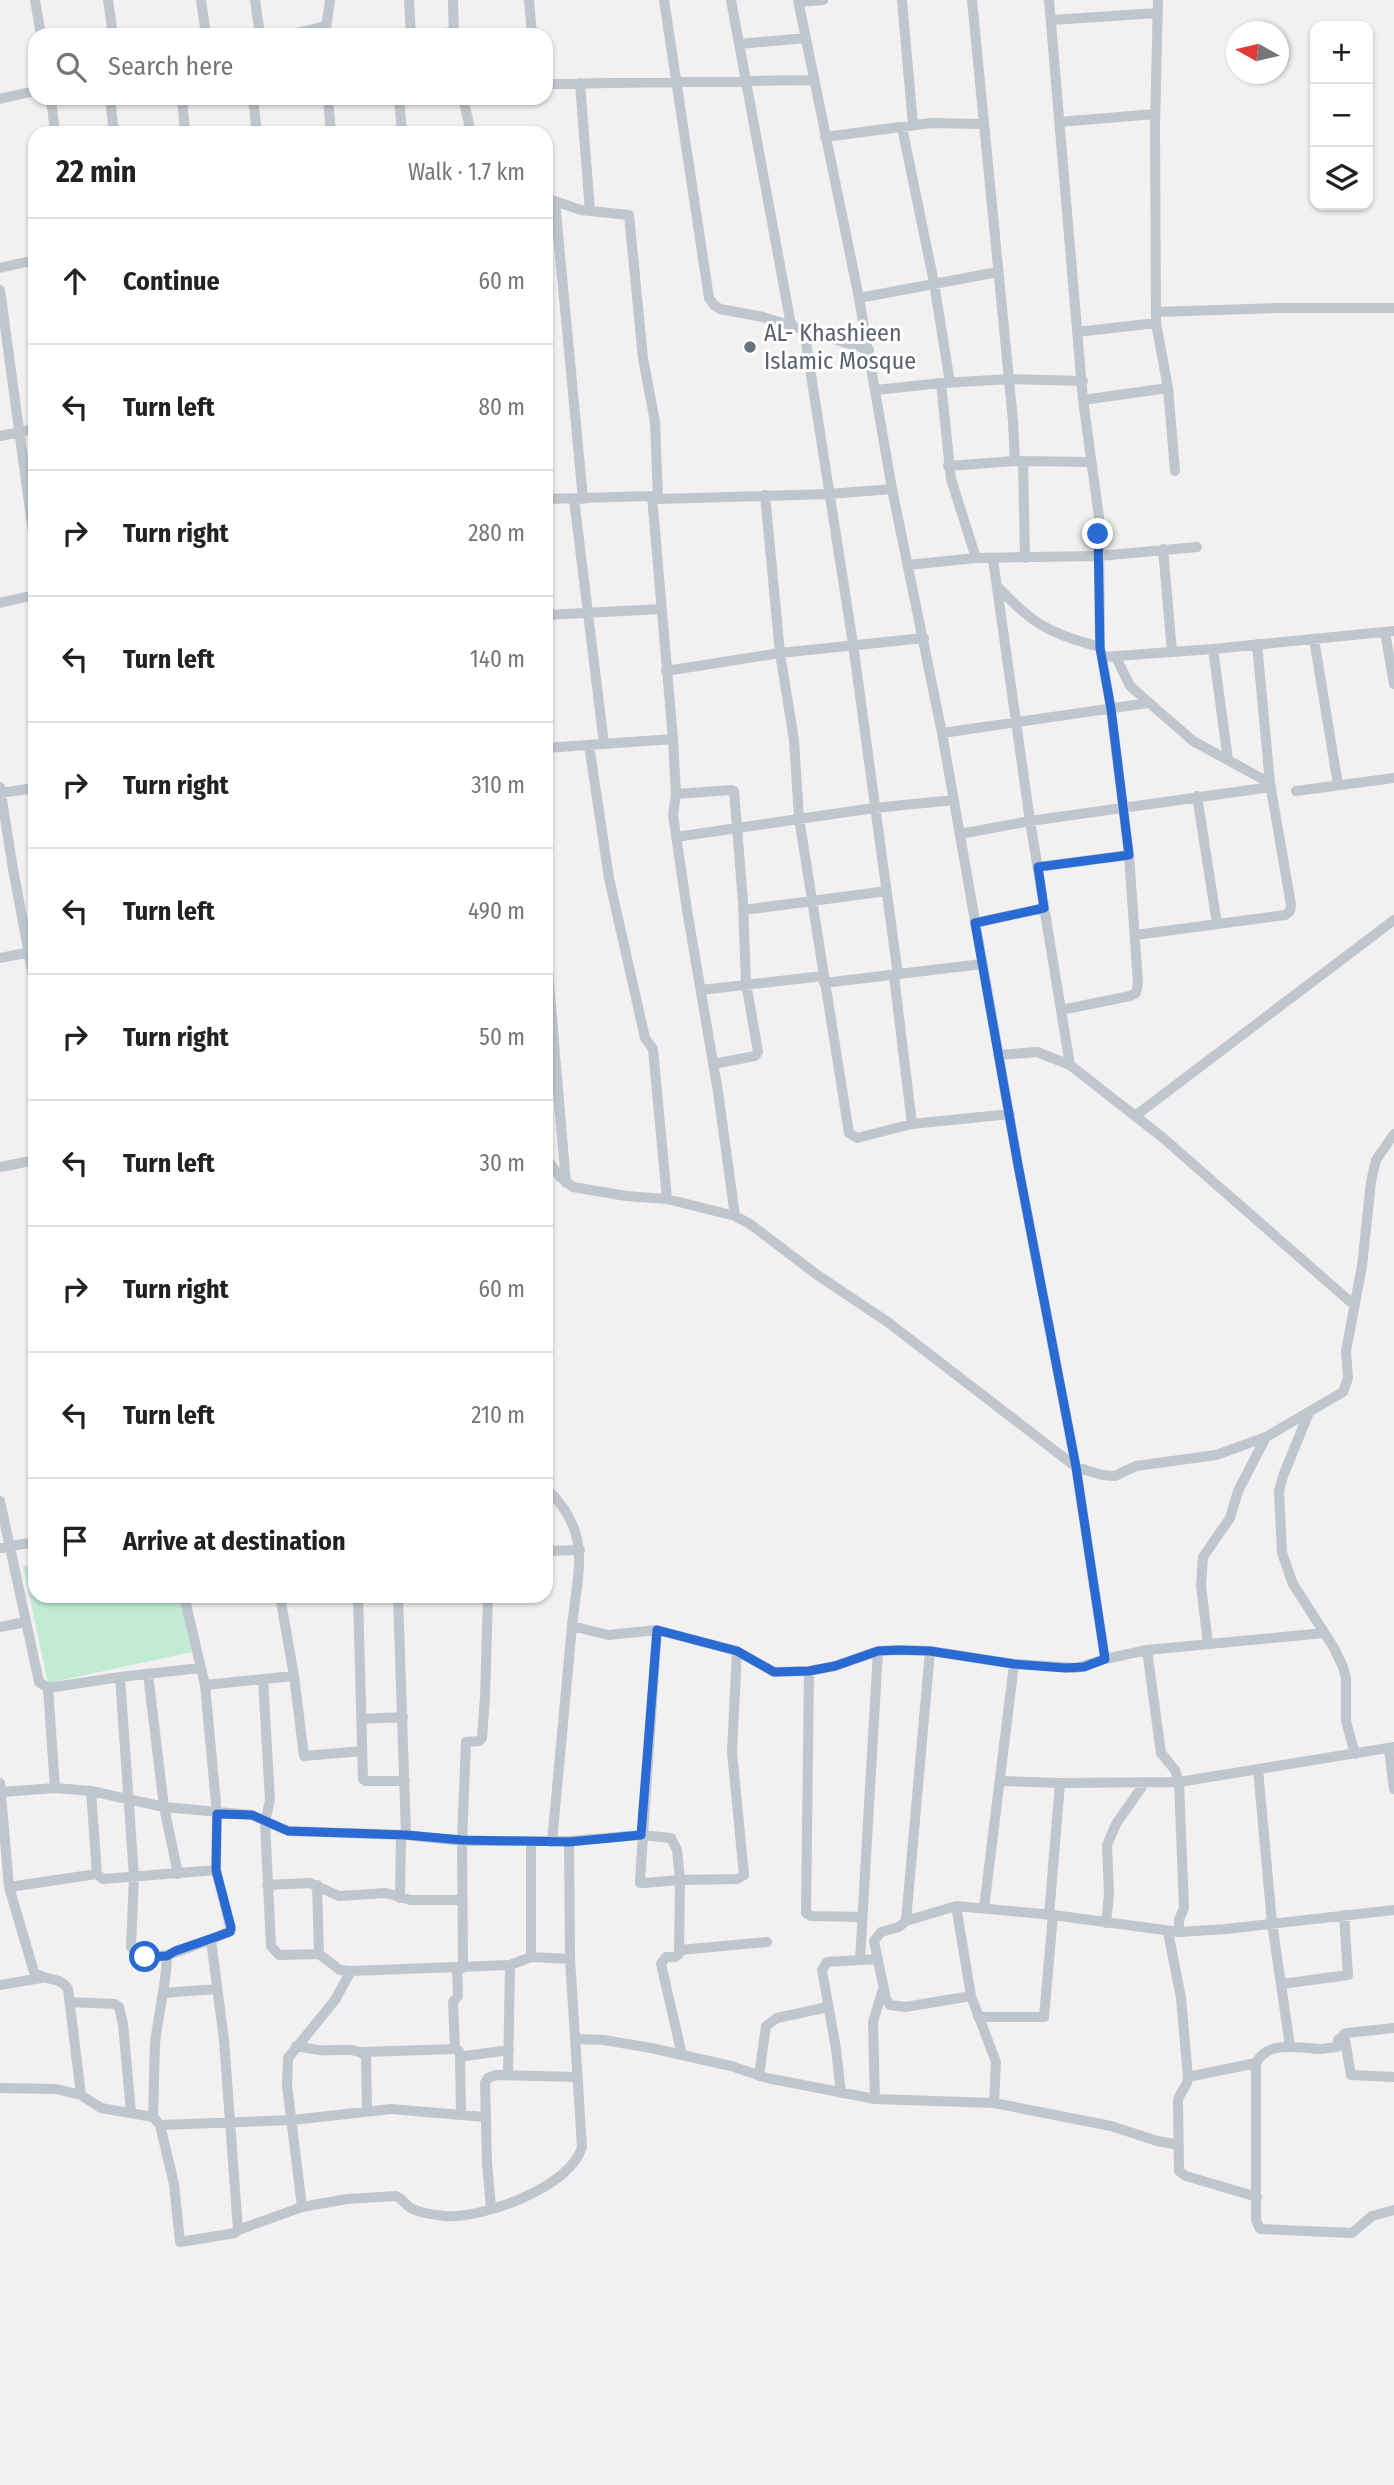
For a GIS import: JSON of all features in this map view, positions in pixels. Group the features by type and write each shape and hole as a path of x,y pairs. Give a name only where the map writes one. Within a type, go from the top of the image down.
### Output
{"street":[{"path":"35,0 40,28"},
{"path":"107,0 112,28"},
{"path":"201,0 205,28"},
{"path":"255,0 259,28"},
{"path":"325,28 330,0"},
{"path":"409,0 411,28"},
{"path":"453,0 454,28"},
{"path":"529,0 531,28"},
{"path":"664,0 709,298 720,309 791,325 869,350"},
{"path":"731,0 791,325"},
{"path":"824,0 798,1 859,298 892,489 943,733 998,1055 1076,1467 1105,1659"},
{"path":"902,0 908,126 934,284 946,383 948,466 954,494 975,558"},
{"path":"972,0 1019,461 1025,558"},
{"path":"1049,0 1083,400 1098,517 1101,652 1111,709 1129,855 1138,983 1136,993 1061,1010"},
{"path":"1158,0 1155,114 1156,317 1168,388 1175,471"},
{"path":"1051,20 1158,13"},
{"path":"740,44 806,38"},
{"path":"553,84 813,80"},
{"path":"580,83 590,211"},
{"path":"0,99 28,93"},
{"path":"52,105 54,126"},
{"path":"111,105 113,126"},
{"path":"183,105 184,126"},
{"path":"254,105 256,126"},
{"path":"329,105 330,126"},
{"path":"400,105 401,126"},
{"path":"465,105 469,126"},
{"path":"1059,122 1155,114"},
{"path":"825,137 940,122 983,124"},
{"path":"553,201 590,211 626,214 629,217 643,358 655,422 655,498 661,609 676,794 673,815 735,1216"},
{"path":"553,232 604,744"},
{"path":"0,268 28,262"},
{"path":"859,298 998,272"},
{"path":"0,290 28,493"},
{"path":"1077,332 1156,317 1265,308 1394,308"},
{"path":"804,330 853,644 887,891 912,1124"},
{"path":"876,390 1009,379 1083,381"},
{"path":"1083,400 1168,388"},
{"path":"0,436 28,430"},
{"path":"948,466 1019,461 1091,462"},
{"path":"553,499 829,494 892,489"},
{"path":"765,495 780,653 794,740 799,818 823,979 851,1136 857,1138 912,1124 1010,1114"},
{"path":"908,565 975,558 1098,556 1197,547"},
{"path":"1163,550 1172,652"},
{"path":"993,559 1030,821 1070,1065"},
{"path":"998,587 1017,608 1049,631 1115,657 1390,631 1394,684"},
{"path":"0,603 28,597"},
{"path":"553,615 661,609"},
{"path":"666,671 780,653 924,638"},
{"path":"1314,639 1338,785"},
{"path":"1135,935 1285,915 1290,911 1270,785 1257,644"},
{"path":"1213,649 1228,760"},
{"path":"1115,657 1130,687 1193,741 1270,785"},
{"path":"943,733 1148,703"},
{"path":"553,748 673,739"},
{"path":"589,745 609,878 644,1034 653,1049 667,1199"},
{"path":"1296,790 1394,778"},
{"path":"960,834 1270,785"},
{"path":"28,789 0,791 28,931"},
{"path":"676,794 733,790 744,910 746,983 758,1054 713,1064"},
{"path":"1197,796 1217,924"},
{"path":"676,837 874,808 954,800"},
{"path":"1038,867 1129,855"},
{"path":"744,910 887,891"},
{"path":"975,923 1044,908"},
{"path":"1135,1116 1394,920"},
{"path":"0,958 28,952"},
{"path":"701,990 746,983 896,975 982,964"},
{"path":"553,1031 566,1184"},
{"path":"998,1055 1037,1052 1070,1065 1135,1116 1354,1305"},
{"path":"553,1167 566,1184 573,1187 626,1196 667,1199 735,1216 750,1224 889,1323 1076,1467 1102,1475 1120,1475 1136,1466 1216,1455 1266,1437 1337,1398 1348,1384 1346,1351 1362,1266 1371,1182 1377,1160 1394,1134"},
{"path":"0,1167 28,1161"},
{"path":"1308,1415 1279,1491 1284,1564 1293,1584 1343,1667 1346,1678 1346,1721 1355,1754"},
{"path":"1208,1644 1201,1585 1203,1557 1230,1518 1238,1490 1266,1437"},
{"path":"552,1842 580,1550 578,1534 563,1505 553,1495"},
{"path":"0,1502 5,1547 39,1682 48,1689 200,1668"},
{"path":"553,1505 563,1505"},
{"path":"5,1547 28,1543"},
{"path":"553,1551 580,1550"},
{"path":"120,1677 134,1877 131,1947 145,1957 167,1956 231,1930 216,1870 217,1814 205,1685 186,1603"},
{"path":"281,1603 304,1756 362,1751"},
{"path":"358,1603 362,1773 366,1782 405,1781"},
{"path":"398,1603 405,1781 400,1898"},
{"path":"461,2115 453,2002 458,1996 460,1968 466,1742 480,1741 482,1738 488,1603"},
{"path":"0,1627 25,1622"},
{"path":"572,1626 608,1635 657,1630 737,1651 774,1672 809,1671 835,1666 878,1651 930,1651 1014,1664 1076,1668 1147,1650 1324,1633"},
{"path":"657,1630 641,1835 640,1882 737,1879 744,1875 732,1752 737,1651"},
{"path":"1147,1650 1161,1753 1175,1770 1179,1782 1184,1908 1174,1932 1188,2077 1186,2087 1179,2096 1178,2166 1182,2174 1257,2197"},
{"path":"860,1960 878,1651"},
{"path":"906,1921 930,1651"},
{"path":"984,1908 1014,1664"},
{"path":"809,1671 806,1913 811,1916 862,1917"},
{"path":"149,1674 164,1807 178,1874"},
{"path":"205,1685 294,1676"},
{"path":"263,1679 270,1800 265,1822 267,1885 271,1946 274,1951 279,1955 319,1954 340,1970 351,1971 510,1965 531,1957 570,1959"},
{"path":"48,1689 55,1787"},
{"path":"361,1719 403,1717"},
{"path":"1000,1781 1143,1784 1179,1782 1391,1748 1394,1789"},
{"path":"1258,1769 1272,1923 1290,2046"},
{"path":"978,2017 1044,2017 1060,1783"},
{"path":"1106,1923 1107,1845 1116,1824 1143,1784"},
{"path":"41,1978 34,1972 30,1962 9,1887 1,1787 55,1787 90,1791 164,1807 217,1814 252,1815 288,1831 552,1842 641,1835 671,1838 677,1850 680,1880 680,1950 678,1956 666,1957 661,1965 682,2055"},
{"path":"90,1791 97,1874 103,1879 216,1870"},
{"path":"531,1841 531,1957"},
{"path":"167,1956 155,2045 156,2121 174,2183 180,2242 235,2233 302,2207 347,2199 396,2196 410,2208 444,2216 459,2216 491,2208 540,2191 557,2180 580,2157 582,2147 570,1959 569,1842"},
{"path":"9,1887 97,1874"},
{"path":"267,1885 310,1883 339,1896 386,1894 411,1900 461,1900"},
{"path":"317,1885 319,1954"},
{"path":"956,1906 971,1996 996,2062 994,2103"},
{"path":"971,1996 896,2007 890,2005 883,1989 874,1941 876,1937 906,1921 956,1906 1051,1915 1174,1932 1394,1910"},
{"path":"1282,1984 1349,1975 1344,1915"},
{"path":"211,1940 224,2040 238,2230"},
{"path":"680,1950 767,1942"},
{"path":"841,2093 823,1965 827,1962 878,1959"},
{"path":"508,2075 510,1965"},
{"path":"302,2207 288,2085 288,2057 335,2000 351,1971"},
{"path":"0,1986 41,1978 58,1979 64,1983 70,2002 81,2095"},
{"path":"163,1993 216,1989"},
{"path":"875,2099 872,2029 883,1989"},
{"path":"70,2002 115,2004 119,2007 131,2112"},
{"path":"759,2076 763,2036 770,2022 828,2007"},
{"path":"1188,2077 1256,2063 1265,2052 1290,2046 1324,2049 1336,2047 1344,2034 1394,2028"},
{"path":"1344,2034 1351,2075 1394,2077"},
{"path":"576,2039 604,2040 682,2055 731,2066 759,2076 875,2099 994,2103 1111,2126 1157,2141 1179,2144"},
{"path":"296,2046 362,2052 509,2050"},
{"path":"362,2052 366,2056 366,2111"},
{"path":"1256,2063 1257,2225 1264,2230 1352,2233 1361,2229 1372,2216 1394,2210"},
{"path":"491,2208 485,2117 485,2083 488,2078 496,2075 577,2077"},
{"path":"0,2088 56,2089 81,2095 100,2108 131,2112 156,2121 229,2123 293,2120 391,2109 485,2117"}],"green space":[{"path":"28,1565 28,1589 23,1566"},
{"path":"31,1603 182,1603 192,1652 48,1683"}],"place":[{"name":"AL- Khashieen Islamic Mosque","path":"750,347"}],"route":[{"path":"145,1957 167,1956 230,1932 216,1870 217,1814 252,1815 288,1831 406,1835 462,1840 569,1842 641,1835 657,1630 737,1651 774,1672 809,1671 835,1666 878,1651 899,1650 930,1651 1014,1664 1065,1668 1084,1667 1105,1659 1076,1467 975,923 1044,908 1038,867 1129,855 1111,709 1100,648 1098,534"}]}
